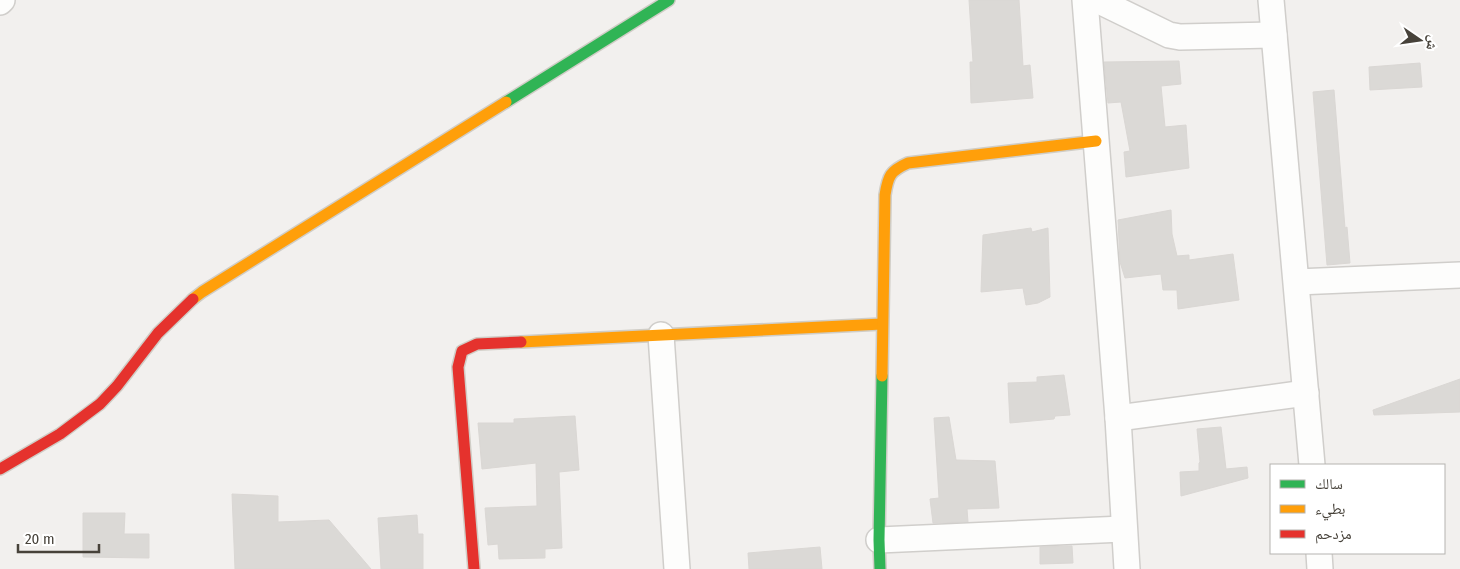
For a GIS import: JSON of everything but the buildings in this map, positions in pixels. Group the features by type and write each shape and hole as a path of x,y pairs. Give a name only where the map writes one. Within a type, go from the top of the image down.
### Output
{"street":[{"path":"0,469 47,444 94,409 113,391 144,348 162,328 202,292 669,0"},
{"path":"1085,0 1118,418 1127,569"},
{"path":"1097,0 1169,35 1180,37 1274,35"},
{"path":"1271,0 1312,464"},
{"path":"880,569 882,324 885,195 888,180 894,169 908,163 1096,141"},
{"path":"1297,282 1460,275"},
{"path":"474,569 458,367 462,351 477,344 882,324"},
{"path":"661,335 677,569"},
{"path":"1118,418 1306,393"},
{"path":"879,540 1124,529"},
{"path":"1319,554 1320,569"}],"traffic: fast":[{"path":"506,102 669,0"},
{"path":"880,569 882,376"}],"traffic: slow":[{"path":"193,299 506,102"},
{"path":"882,376 885,195 887,183 891,175 908,163 1096,141"},
{"path":"521,342 882,324"}],"traffic: jam":[{"path":"0,469 60,434 100,404 117,386 158,333 193,299"},
{"path":"474,569 458,367 462,351 477,344 521,342"}]}
